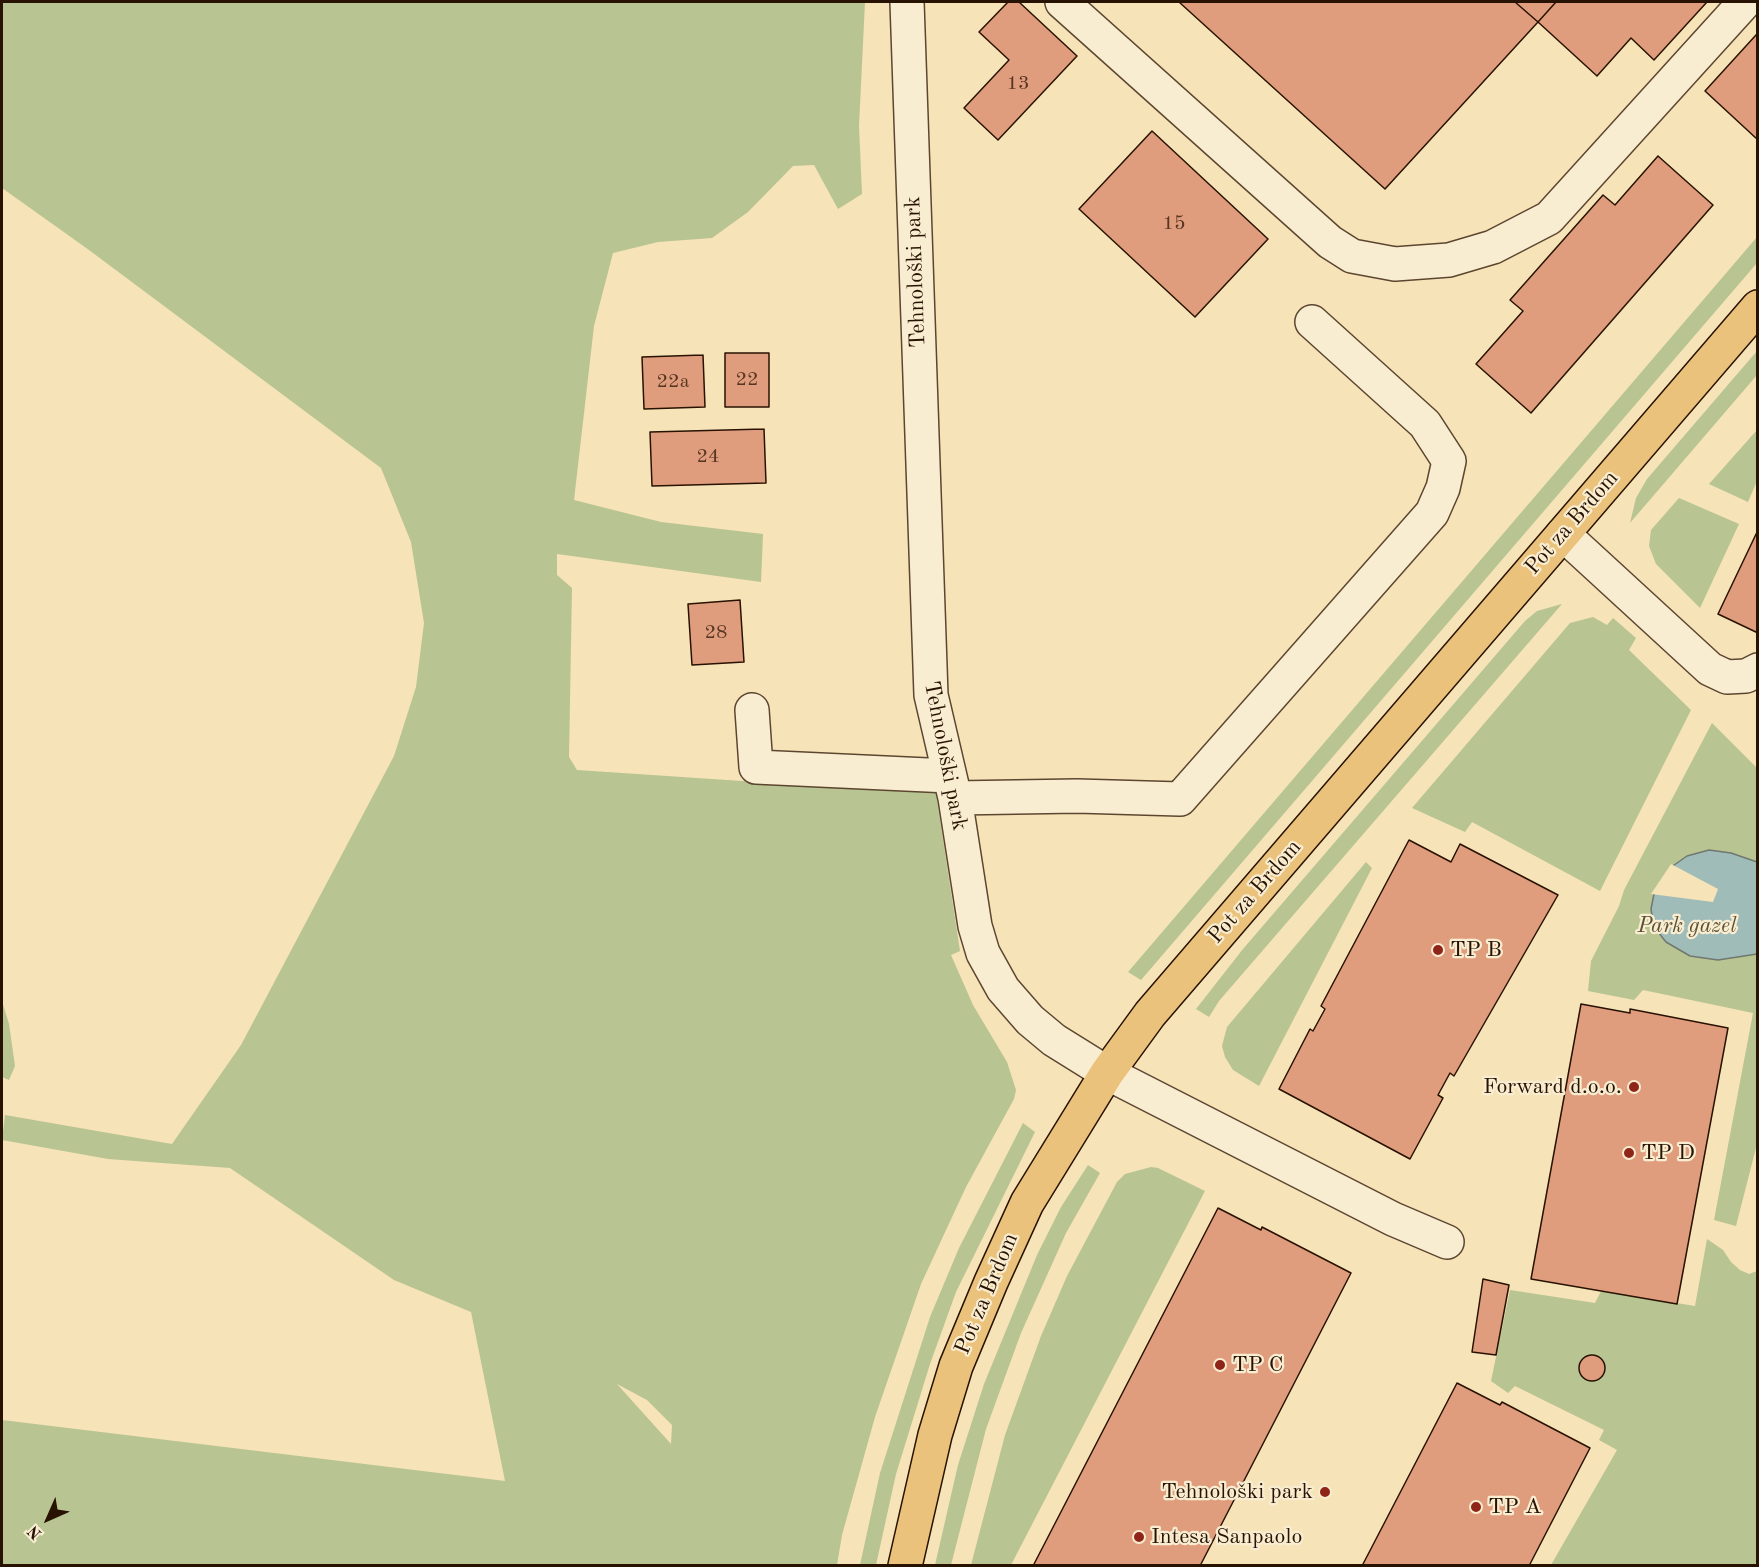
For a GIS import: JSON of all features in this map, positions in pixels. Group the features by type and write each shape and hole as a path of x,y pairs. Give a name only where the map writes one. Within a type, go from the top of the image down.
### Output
{"main road":[{"name":"Pot za Brdom","path":"905,1566 936,1435 956,1366 969,1334 1028,1203 1107,1073 1150,1014 1758,307"}],"street":[{"name":"Tehnološki park","path":"907,2 931,695 952,787 975,926 983,953 994,975 1030,1020 1054,1040 1107,1073 1393,1219 1446,1242"},
{"path":"1062,2 1330,242 1352,256 1395,264 1449,260 1493,247 1549,218 1745,2"},
{"path":"753,710 756,767 952,787 1077,796 1180,799 1432,513 1443,488 1449,461 1425,424 1312,322"},
{"path":"1563,534 1710,669 1727,677 1746,676 1758,670"}],"green space":[{"path":"2,2 865,2 859,126 862,194 838,209 814,165 793,166 748,212 712,238 658,242 613,253 594,326 574,500 661,522 763,534 761,582 557,554 557,575 572,588 569,757 577,770 742,781 930,786 936,793 960,951 951,955 973,1005 1007,1062 1016,1090 1014,1099 966,1187 921,1284 875,1417 842,1535 837,1565 2,1565 2,1420 505,1481 471,1312 394,1280 230,1168 108,1159 2,1140 5,1115 172,1144 241,1045 394,756 416,687 424,623 411,542 381,468 89,250 2,188","holes":["617,1384 647,1400 672,1425 671,1444"]},
{"path":"1757,237 1757,263 1141,980 1128,972"},
{"path":"1757,351 1757,375 1630,523 1636,498 1647,479"},
{"path":"1757,430 1757,481 1748,502 1709,484"},
{"path":"1679,498 1739,524 1700,608 1656,564 1649,546 1651,530"},
{"path":"1562,604 1219,1001 1209,1017 1196,1009 1243,949 1525,621 1537,611"},
{"path":"1593,617 1607,625 1613,618 1636,638 1629,650 1691,710 1600,891 1472,822 1465,832 1412,808 1570,623"},
{"name":"Park gazel","path":"1712,723 1758,769 1758,1140 1736,1226 1714,1220 1753,1013 1643,990 1634,1000 1588,991 1591,961 1619,906 1624,890"},
{"path":"1366,862 1372,868 1259,1086 1233,1070 1225,1057 1222,1046 1227,1027"},
{"path":"2,1001 9,1024 15,1066 9,1080 2,1077"},
{"path":"1023,1123 1035,1132 956,1292 930,1364 896,1474 876,1565 860,1565 880,1473 930,1317 959,1248"},
{"path":"1088,1165 1100,1173 1066,1233 1021,1333 986,1429 951,1565 935,1565 958,1465 984,1384 1037,1255 1061,1207"},
{"path":"1151,1167 1158,1168 1205,1191 1011,1565 971,1565 1005,1435 1041,1336 1067,1276 1117,1182 1125,1174"},
{"path":"1707,1239 1723,1250 1740,1270 1749,1274 1757,1271 1757,1565 1551,1565 1617,1450 1599,1440 1604,1430 1515,1386 1508,1393 1491,1381 1510,1290 1595,1303 1601,1291 1695,1306"}],"water":[{"path":"1709,850 1731,853 1757,862 1757,954 1718,960 1690,956 1666,942 1654,927 1651,909 1654,894 1670,868 1687,856"}],"pier":[{"path":"1671,864 1718,889 1713,902 1651,894"}],"building":[{"path":"1008,2 1019,2 1077,56 998,140 964,108 1009,60 979,32"},
{"path":"1179,2 1515,2 1538,22 1385,189"},
{"path":"1515,2 1556,2 1538,22"},
{"path":"1556,2 1707,2 1654,60 1631,38 1597,76 1538,22"},
{"path":"1756,35 1758,37 1758,140 1705,91"},
{"path":"1152,131 1268,239 1195,317 1079,209"},
{"path":"1658,156 1713,205 1531,413 1476,364 1523,311 1510,300 1603,195 1615,205"},
{"path":"725,353 769,353 769,407 725,407"},
{"path":"703,355 705,407 644,409 642,357"},
{"path":"764,429 766,483 652,486 650,432"},
{"path":"1758,530 1758,633 1718,614"},
{"path":"740,600 744,662 692,665 688,604"},
{"name":"TP B","path":"1409,840 1451,862 1460,844 1558,895 1454,1076 1450,1073 1438,1095 1443,1098 1410,1159 1279,1089 1310,1029 1313,1031 1325,1009 1321,1006"},
{"name":"TP D","path":"1581,1004 1630,1013 1630,1009 1728,1028 1677,1304 1531,1279"},
{"name":"TP C","path":"1218,1208 1261,1230 1262,1227 1351,1273 1200,1566 1033,1566"},
{"path":"1483,1279 1509,1285 1496,1355 1472,1352"},
{"path":"1592,1355 1601,1359 1605,1368 1601,1377 1592,1381 1583,1377 1579,1368 1583,1359"},
{"name":"TP A","path":"1457,1383 1500,1405 1502,1402 1590,1448 1529,1566 1362,1566"}],"place":[{"name":"TP B","path":"1438,950"},
{"name":"Forward d.o.o.","path":"1634,1087"},
{"name":"TP D","path":"1629,1153"},
{"name":"TP C","path":"1220,1365"},
{"name":"Tehnološki park","path":"1325,1492"},
{"name":"TP A","path":"1476,1507"},
{"name":"Intesa Sanpaolo","path":"1139,1537"}]}
